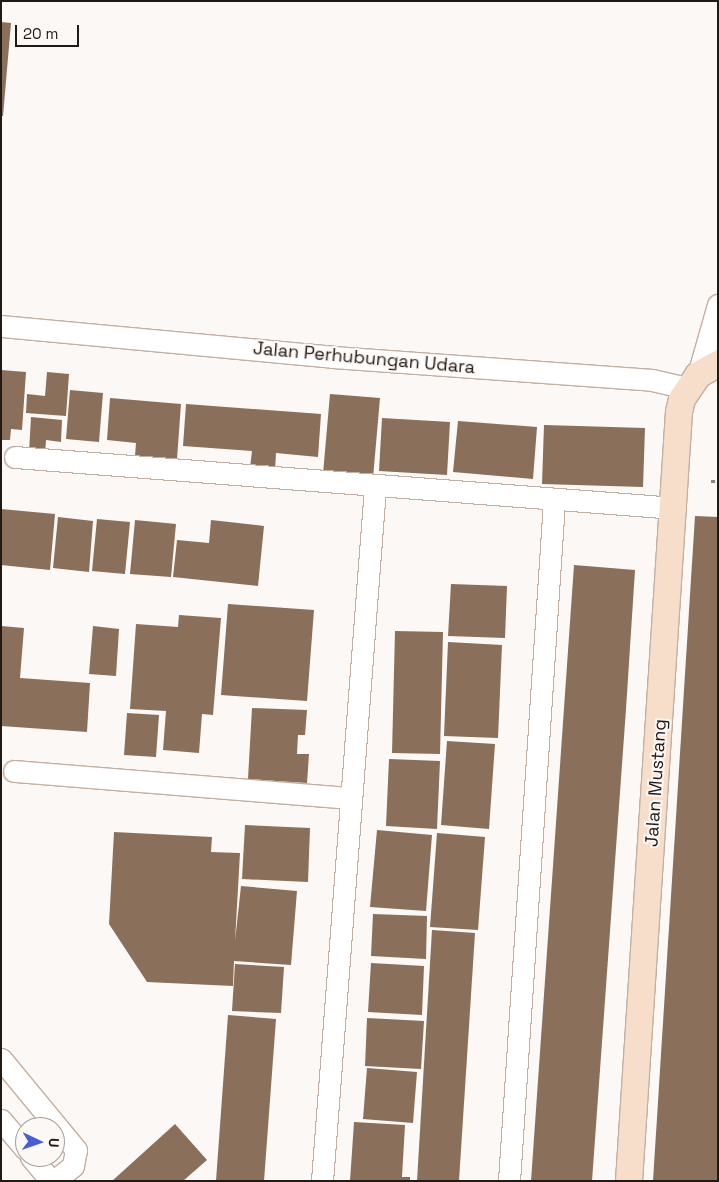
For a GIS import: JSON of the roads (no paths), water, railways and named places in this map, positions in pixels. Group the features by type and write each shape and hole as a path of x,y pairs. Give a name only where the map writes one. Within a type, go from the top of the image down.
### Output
{"main road":[{"name":"Jalan Mustang","path":"630,1181 675,508 679,412 701,376"}],"street":[{"path":"701,376 718,305"},
{"name":"Jalan Perhubungan Udara","path":"1,326 332,357 652,380 701,376"},
{"path":"15,457 554,502 675,508"},
{"path":"322,1181 375,487"},
{"path":"509,1181 554,502"},
{"path":"14,771 350,798"},
{"path":"1,1059 76,1150 73,1166 53,1181 40,1167"},
{"path":"1,1120 15,1137"}]}
